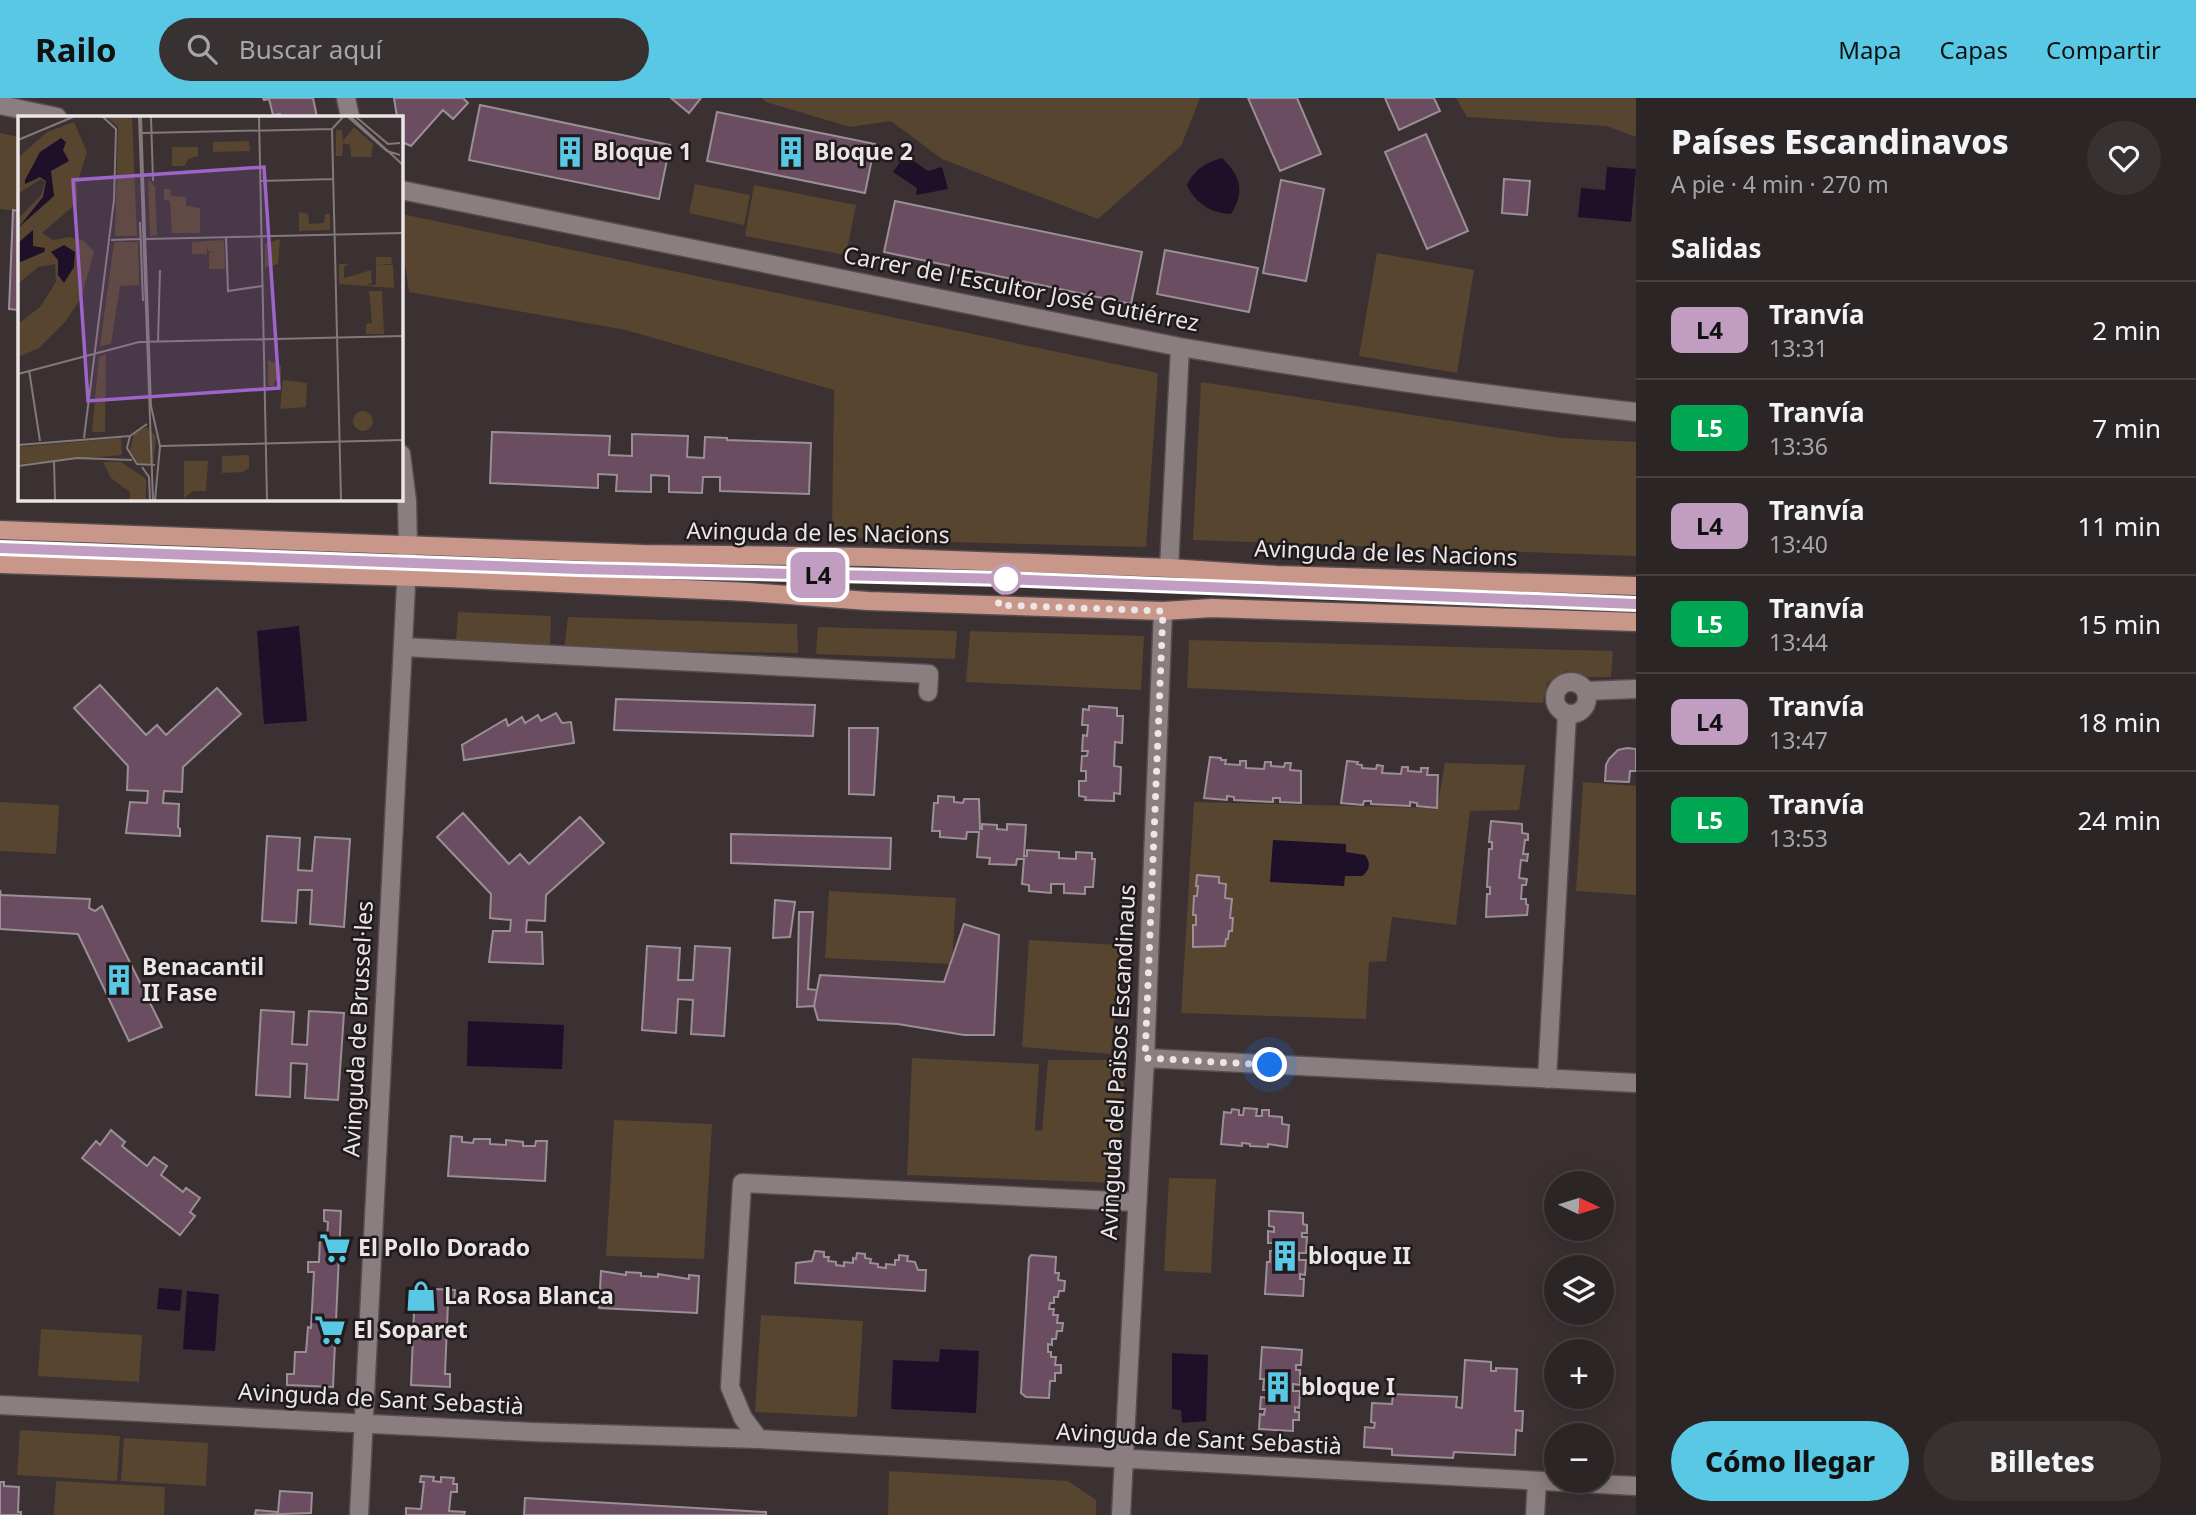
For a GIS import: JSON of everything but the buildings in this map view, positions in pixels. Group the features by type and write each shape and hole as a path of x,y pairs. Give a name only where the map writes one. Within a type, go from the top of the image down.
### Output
{"main road":[{"name":"Avinguda de les Nacions","path":"0,530 643,554 870,557 1169,568 1277,575 1636,586"},
{"path":"0,564 406,577 748,592 869,601 1163,611 1212,608 1636,622"}],"street":[{"path":"346,98 350,116"},
{"path":"0,106 52,116"},
{"name":"Carrer de l'Escultor José Gutiérrez","path":"402,190 1180,347 1471,393 1636,412"},
{"path":"1169,568 1180,347"},
{"name":"Avinguda de Brussel·les","path":"359,1515 408,545 407,501 402,462"},
{"name":"Avinguda del Països Escandinaus","path":"1121,1515 1145,1058 1163,611"},
{"path":"402,647 929,674 928,692"},
{"path":"1574,682 1586,699 1578,713 1567,714 1559,709 1554,700 1560,685 1574,682"},
{"path":"1586,699 1603,699 1628,689"},
{"path":"1547,1079 1567,714"},
{"path":"1145,1058 1636,1083"},
{"path":"759,1439 743,1418 730,1387 742,1183 1136,1202"},
{"name":"Avinguda de Sant Sebastià","path":"0,1405 531,1432 759,1439 1636,1486"},
{"path":"1535,1515 1537,1481"}],"shaded area":[{"path":"762,98 1200,98 1181,146 1098,219 942,159 891,121 850,127 766,102"},
{"path":"1456,98 1636,98 1636,137 1607,126 1467,117"},
{"path":"0,133 18,137 18,211 0,209"},
{"path":"905,155 928,171 942,167 948,189 916,195 917,188 893,172"},
{"path":"1222,158 1239,184 1238,198 1231,214 1217,212 1205,206 1187,185 1201,167"},
{"path":"1607,167 1636,169 1631,222 1578,217 1581,188 1605,190"},
{"path":"695,184 750,195 744,225 689,213"},
{"path":"754,185 856,205 846,255 745,236"},
{"path":"402,214 1158,373 1146,547 869,540 832,533 834,390 626,330 409,292 402,244"},
{"path":"1377,253 1474,270 1457,373 1359,356"},
{"path":"1201,382 1561,438 1636,442 1636,556 1193,540"},
{"path":"458,612 551,616 550,648 456,643"},
{"path":"568,617 797,624 798,653 564,649"},
{"path":"299,626 307,721 264,724 257,631"},
{"path":"818,627 957,631 955,659 816,654"},
{"path":"970,631 1144,636 1141,690 966,682"},
{"path":"1189,640 1613,651 1611,677 1590,677 1567,671 1547,683 1543,703 1187,688"},
{"path":"1445,763 1525,765 1519,810 1470,811 1456,925 1392,917 1386,961 1369,962 1366,1019 1181,1013 1194,802 1437,808"},
{"path":"1583,782 1636,786 1636,895 1576,891"},
{"path":"0,802 59,805 56,854 0,851"},
{"path":"1273,840 1346,844 1346,852 1365,855 1369,866 1362,876 1345,876 1344,886 1270,882"},
{"path":"829,891 956,898 952,964 825,958"},
{"path":"1029,940 1120,945 1111,1054 1022,1047"},
{"path":"468,1021 564,1025 562,1069 467,1066"},
{"path":"912,1058 1039,1064 1035,1130 1042,1131 1048,1060 1125,1060 1117,1183 907,1175"},
{"path":"614,1120 712,1124 704,1259 606,1256"},
{"path":"1169,1178 1216,1179 1211,1273 1164,1271"},
{"path":"159,1288 182,1290 180,1311 157,1309"},
{"path":"187,1291 219,1294 215,1351 183,1349"},
{"path":"761,1315 863,1321 857,1417 755,1412"},
{"path":"41,1329 142,1335 139,1382 38,1376"},
{"path":"940,1349 979,1351 976,1413 891,1409 893,1360 939,1362"},
{"path":"1172,1353 1208,1355 1206,1421 1182,1423 1181,1410 1172,1409"},
{"path":"20,1430 120,1436 117,1481 17,1475"},
{"path":"124,1438 208,1443 206,1486 121,1481"},
{"path":"889,1471 1068,1481 1096,1500 1096,1515 888,1515"},
{"path":"56,1481 165,1487 164,1515 54,1515"}],"tram line":[{"path":"0,548 580,569 1006,579 1636,604"},
{"name":"L4","path":"0,548 580,569 1006,579 1636,604"}],"place":[{"name":"Bloque 1","path":"570,152"},
{"name":"Bloque 2","path":"791,152"},
{"name":"Benacantil II Fase","path":"119,980"},
{"name":"El Pollo Dorado","path":"335,1248"},
{"name":"bloque II","path":"1285,1256"},
{"name":"La Rosa Blanca","path":"421,1296"},
{"name":"El Soparet","path":"330,1330"},
{"name":"bloque I","path":"1278,1387"}],"route":[{"path":"1006,579 998,605 1163,611 1145,1058 1270,1065"}]}
